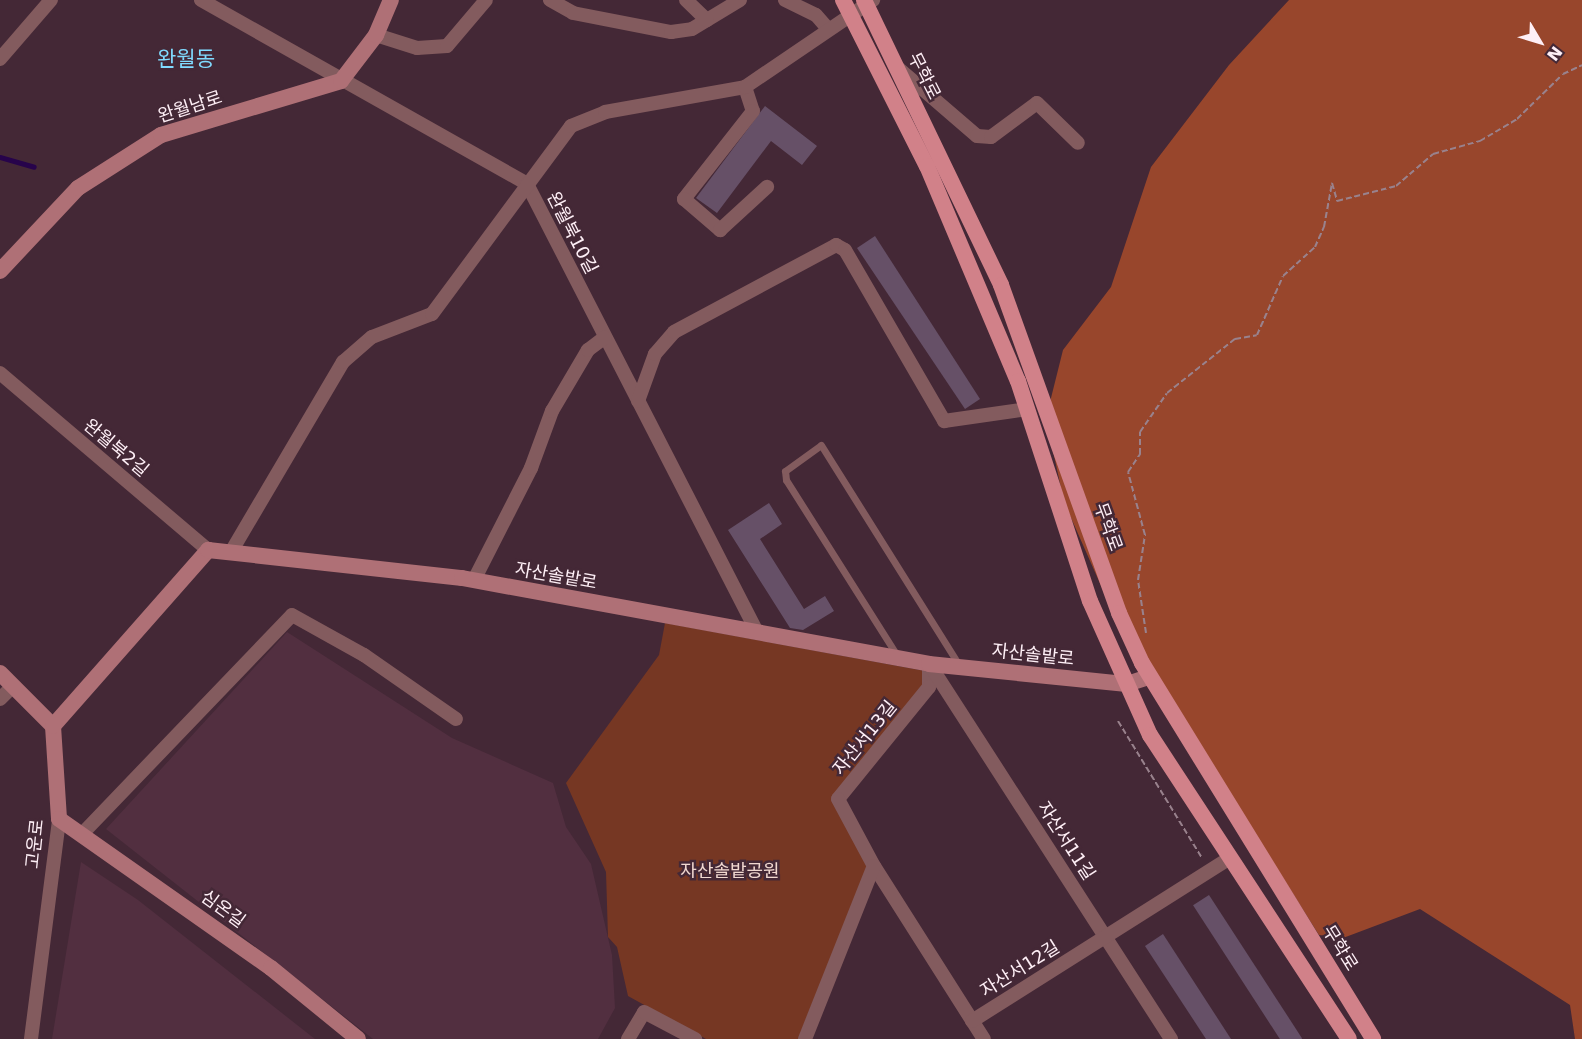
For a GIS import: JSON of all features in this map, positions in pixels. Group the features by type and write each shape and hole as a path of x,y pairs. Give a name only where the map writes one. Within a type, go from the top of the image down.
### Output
{"main road":[{"path":"341,81 376,35 391,0"},
{"name":"무학로","path":"868,2 1001,285 1119,613 1149,677 1373,1039"},
{"name":"무학로","path":"847,7 927,166 1027,409 1090,601 1150,735 1349,1039"},
{"name":"완월남로","path":"0,271 78,188 161,135 341,81"},
{"path":"0,673 53,726 208,550"},
{"name":"자산솔밭로","path":"208,550 474,580 929,664 1127,684"},
{"path":"1127,684 1149,677"},
{"name":"고운로","path":"53,726 59,819"},
{"name":"심온길","path":"59,819 271,968 358,1039"}],"street":[{"path":"0,59 51,0"},
{"name":"완월북10길","path":"201,0 526,184 757,632"},
{"path":"376,35 417,48 447,46 486,0"},
{"path":"550,0 573,14 643,31 671,32 707,20 740,0"},
{"path":"686,0 707,20"},
{"path":"785,0 816,15 828,29"},
{"path":"231,552 343,362 372,337 432,314 560,136 588,117 746,87 828,29 847,7 868,2"},
{"path":"898,68 977,136 991,137 1037,103 1078,143"},
{"path":"746,87 753,111 684,199 720,230 767,188"},
{"path":"638,401 654,354 674,332 836,244 845,250 944,421 1027,409"},
{"path":"474,580 531,468 552,411 588,350 605,337"},
{"name":"완월북2길","path":"0,373 208,550"},
{"path":"82,834 292,615 364,655 456,719"},
{"name":"자산서13길","path":"929,664 929,687 838,799 874,866 972,1021"},
{"name":"자산서11길","path":"929,664 1171,1039"},
{"path":"0,699 12,687"},
{"name":"고운로","path":"31,1039 59,819"},
{"name":"자산서12길","path":"984,1039 972,1021 1230,858"},
{"path":"805,1039 874,866"},
{"path":"628,1039 644,1012 695,1039"}],"lane":[{"path":"899,659 786,480 785,471 821,445 960,667"}],"path":[{"path":"1147,642 1138,580 1145,535 1128,472 1140,454 1140,432 1167,393 1235,339 1257,336 1283,276 1315,247 1324,227 1332,183 1337,201 1396,186 1433,154 1480,141 1517,119 1563,74 1582,65"},
{"path":"1118,721 1210,871"}],"shaded area":[{"path":"1289,0 1582,0 1582,1039 1575,1039 1570,1005 1420,909 1343,938 1319,935 1106,597 1064,502 1046,418 1063,350 1111,287 1151,167 1229,65"},
{"path":"287,632 452,738 553,783 566,827 591,864 612,955 615,1008 598,1039 373,1039 106,829"},
{"path":"81,862 138,900 315,1039 52,1039"}],"green space":[{"name":"자산솔밭공원","path":"665,623 925,671 925,686 833,798 868,864 798,1039 706,1039 628,996 617,947 608,937 606,872 566,783 659,655"}],"building":[{"path":"765,106 817,146 802,165 771,141 717,213 696,198"},
{"path":"875,236 980,399 965,409 857,248"},
{"path":"769,503 782,524 760,539 804,609 825,596 834,611 803,630 790,628 728,530"},
{"path":"1209,895 1302,1038 1280,1039 1193,905"},
{"path":"1163,934 1231,1039 1206,1039 1145,946"}],"waterway":[{"path":"0,157 34,167"}],"district":[{"name":"완월동","path":"186,59"}]}
